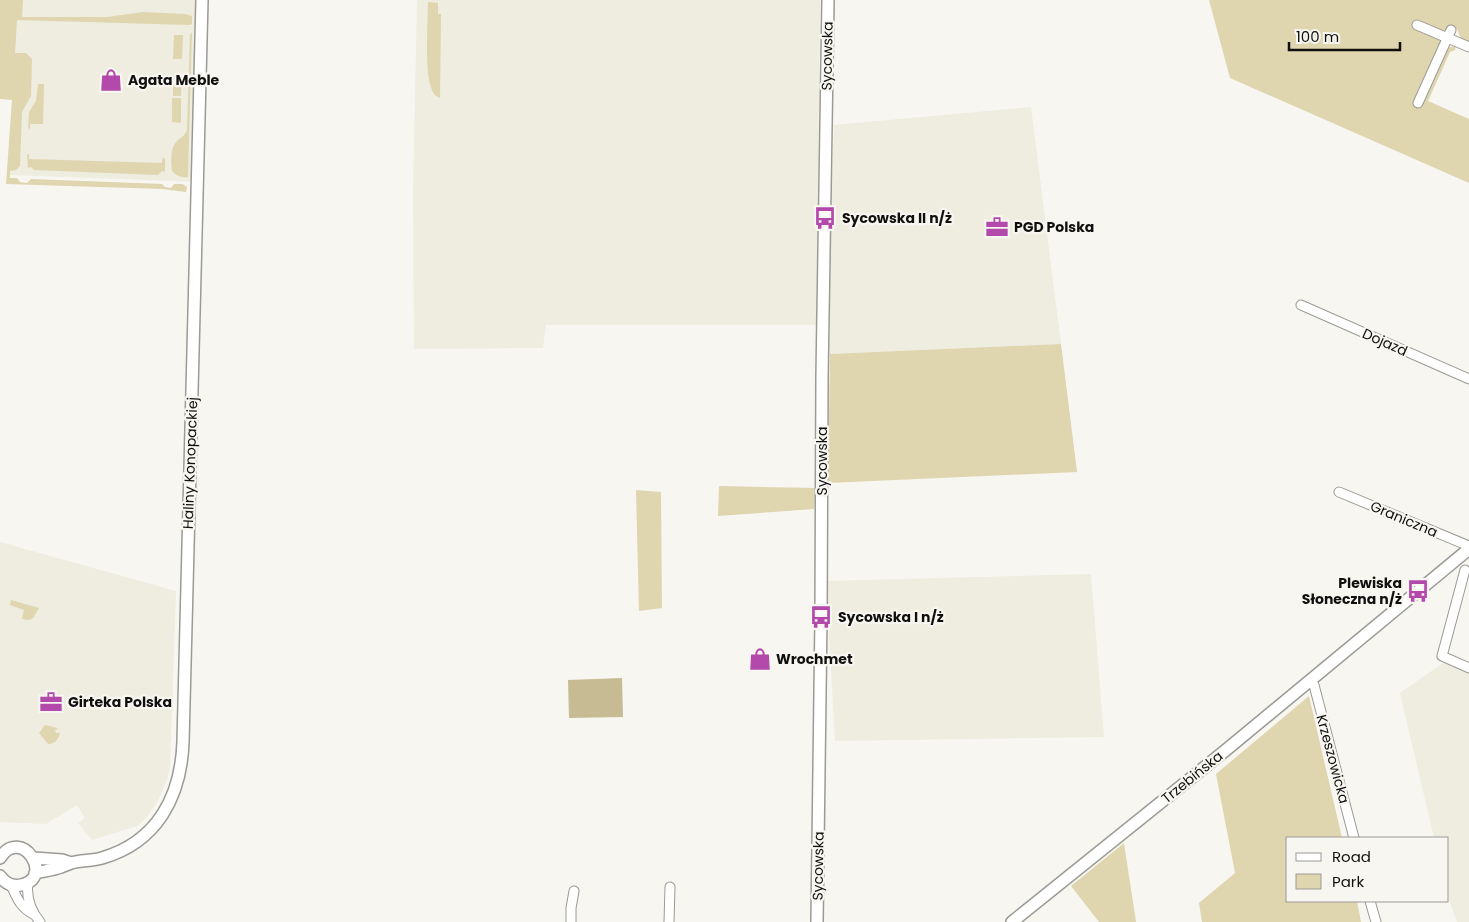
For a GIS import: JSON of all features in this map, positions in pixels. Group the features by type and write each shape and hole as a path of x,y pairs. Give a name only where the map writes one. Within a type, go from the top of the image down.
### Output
{"street":[{"name":"Haliny Konopackiej","path":"11,885 20,886 31,877 71,863 94,860 114,854 133,843 160,818 170,801 181,765 202,0"},
{"name":"Sycowska","path":"817,922 828,0"},
{"path":"1418,26 1450,34 1469,47"},
{"path":"1418,103 1450,34"},
{"name":"Dojazd","path":"1301,305 1469,379"},
{"name":"Graniczna","path":"1339,492 1469,548"},
{"name":"Trzebińska","path":"1012,922 1469,548"},
{"path":"1455,561 1467,571 1442,656 1469,668"},
{"name":"Krzeszowicka","path":"1310,680 1314,685 1354,837"},
{"path":"0,843 14,848 22,848 34,858 36,866 31,877 27,896 33,914"},
{"path":"0,858 7,851 14,848"},
{"name":"Haliny Konopackiej","path":"34,858 62,860 71,863"},
{"path":"0,876 11,885 18,901 40,922"},
{"path":"669,922 670,887"},
{"path":"571,922 574,891"},
{"path":"1370,902 1376,922"}],"shaded area":[{"path":"16,0 202,0 198,182 10,175"},
{"path":"417,0 820,0 816,325 546,325 543,348 414,349 413,194"},
{"path":"1031,107 1061,344 830,354 830,255 834,125"},
{"path":"0,542 176,591 170,767 158,801 146,818 137,826 92,840 78,823 85,818 77,805 46,824 0,822"},
{"path":"1091,574 1104,737 835,741 826,581"},
{"path":"1446,661 1469,672 1469,922 1457,922 1449,899 1449,837 1434,837 1400,693"},
{"path":"622,678 623,717 569,718 568,680"}],"green space":[{"path":"0,0 23,0 22,17 107,17 143,12 192,16 192,24 190,25 17,20 15,53 26,53 32,59 31,96 22,112 20,166 16,170 10,171 10,178 17,178 20,182 27,183 31,179 162,184 165,187 171,188 174,184 182,184 187,187 186,192 162,189 6,184 12,100 0,99"},
{"path":"1209,0 1469,0 1469,42 1461,39 1457,29 1450,26 1440,38 1445,53 1449,47 1456,46 1455,50 1450,52 1428,101 1469,119 1469,183 1230,78"},
{"path":"428,2 438,3 438,14 441,14 440,98 433,92 428,72"},
{"path":"192,32 188,177 184,177 172,171 171,156 174,145 187,130 190,35"},
{"path":"174,35 183,35 182,59 173,59"},
{"path":"173,76 182,76 181,96 173,96"},
{"path":"38,84 44,84 43,124 30,124 30,129 28,128 29,112 36,101"},
{"path":"172,98 181,98 181,123 172,122"},
{"path":"29,154 29,159 162,163 163,157 165,159 165,172 162,171 158,175 34,170 31,167 28,168 27,155"},
{"path":"1061,344 1077,472 828,483 830,354"},
{"path":"719,486 815,488 814,509 718,516"},
{"path":"636,490 661,492 662,608 639,611"},
{"path":"11,600 39,608 33,618 29,620 22,619 24,610 10,605"},
{"path":"1309,696 1342,837 1286,837 1286,902 1357,902 1361,922 1202,922 1199,903 1235,873 1216,774"},
{"path":"45,725 57,728 55,730 56,733 60,733 57,740 53,743 48,744 39,733"},
{"path":"1124,843 1136,922 1099,922 1071,886"}],"place":[{"name":"Agata Meble","path":"111,80"},
{"name":"Sycowska II n/ż","path":"825,218"},
{"name":"PGD Polska","path":"997,227"},
{"name":"Plewiska Słoneczna n/ż","path":"1418,591"},
{"name":"Sycowska I n/ż","path":"821,617"},
{"name":"Wrochmet","path":"760,659"},
{"name":"Girteka Polska","path":"51,702"}]}
